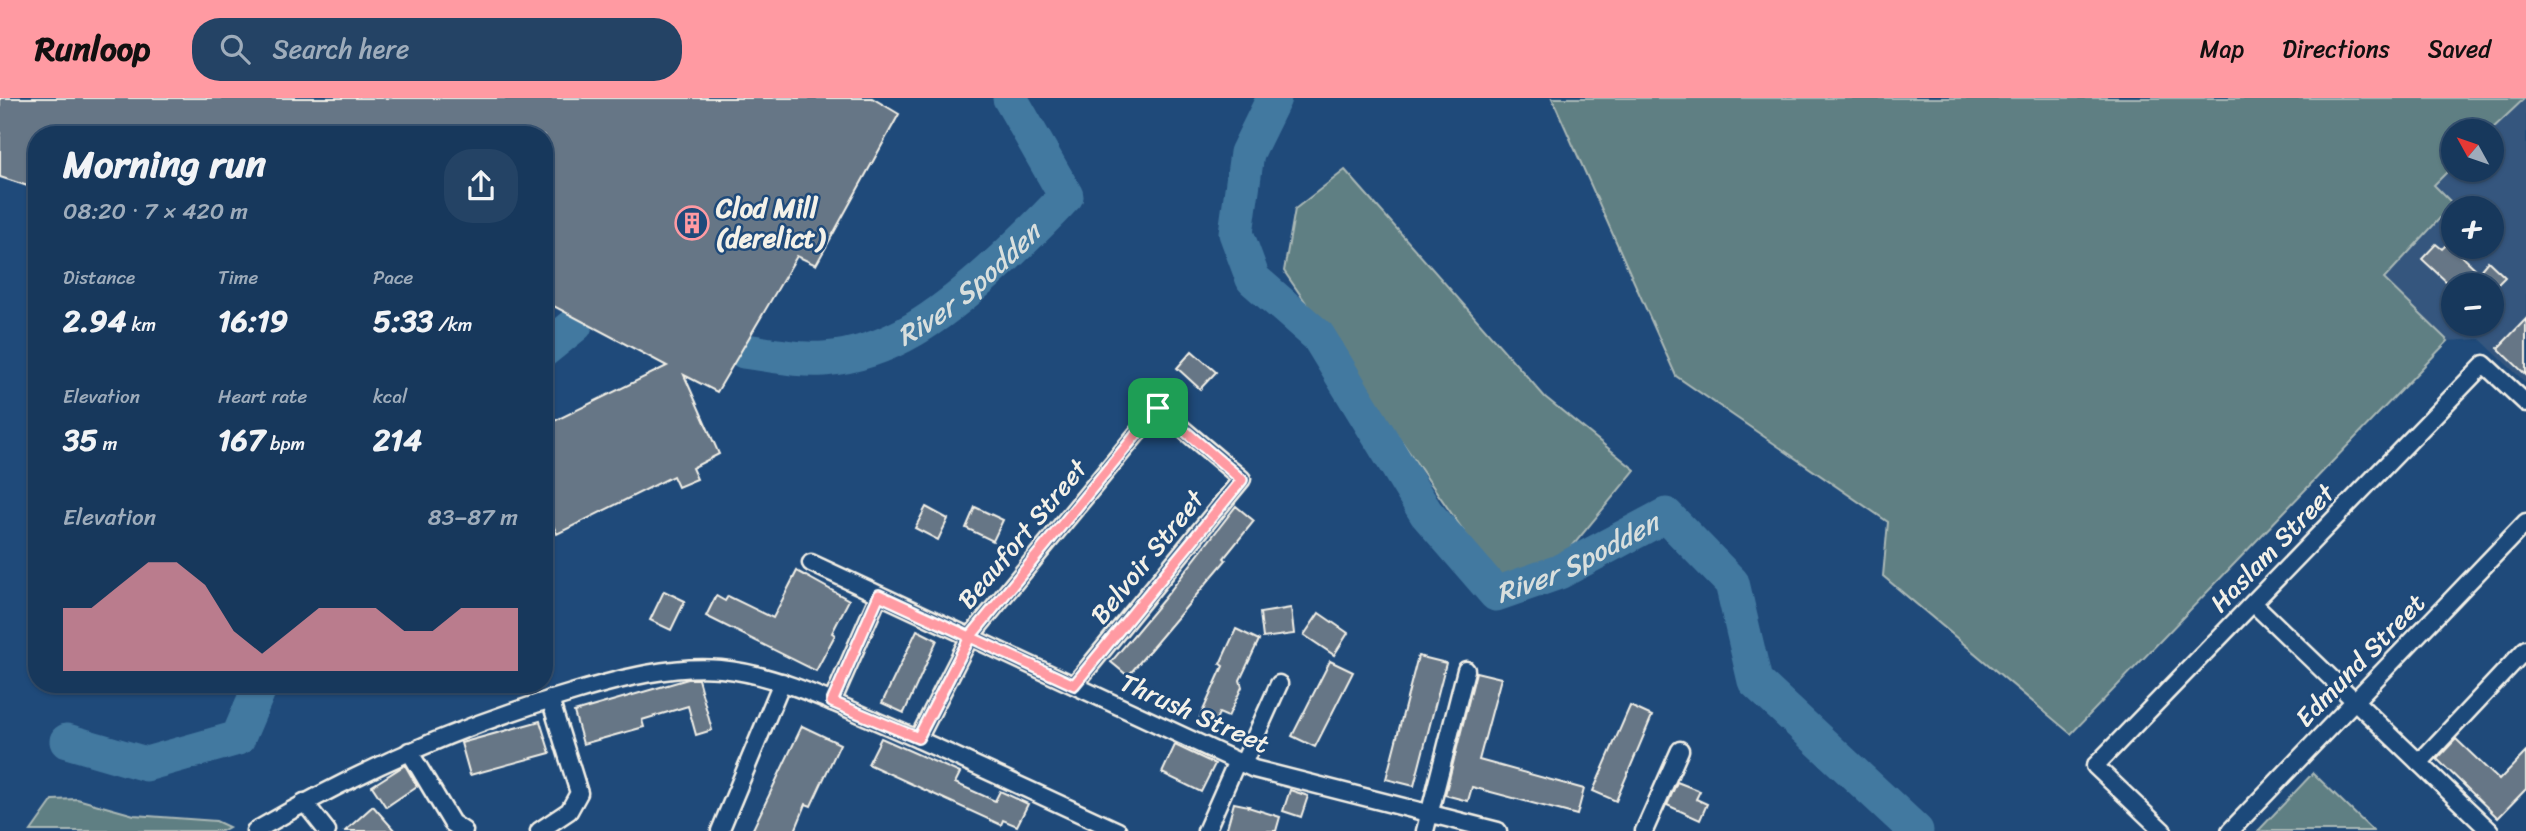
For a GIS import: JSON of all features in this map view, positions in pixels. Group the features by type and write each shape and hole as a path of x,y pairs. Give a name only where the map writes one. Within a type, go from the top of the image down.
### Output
{"street":[{"name":"Haslam Street","path":"2163,831 2095,766 2484,364 2526,403"},
{"name":"Beaufort Street","path":"918,738 970,637 1158,408 1191,436"},
{"name":"Belvoir Street","path":"1074,685 1242,480 1191,436"},
{"name":"Edmund Street","path":"2230,831 2526,522"},
{"name":"Thrush Street","path":"811,563 1254,769 1498,831"},
{"path":"832,702 879,595"},
{"path":"2253,603 2490,831"},
{"path":"2419,763 2526,649"},
{"path":"255,831 303,802 409,751 485,721 621,678 675,670 721,669 782,682 832,702 918,738 1118,831"},
{"path":"1425,831 1466,670"},
{"path":"720,831 782,682"},
{"path":"1206,831 1279,684"},
{"path":"539,831 569,811 579,793 550,699"},
{"path":"1644,831 1680,750"},
{"path":"409,751 452,822 464,831"},
{"path":"303,802 327,831"}],"shaded area":[{"path":"2526,98 2526,383 2480,339 2448,341 2443,336 2504,336 2504,273 2441,273 2441,334 2383,279 2441,217 2441,259 2504,259 2504,196 2445,196 2434,185 2441,178 2441,182 2504,182 2503,119"}],"green space":[{"path":"1552,98 2525,98 2503,119 2441,119 2441,178 2434,185 2445,196 2441,196 2441,217 2384,279 2448,341 2071,734 1883,576 1888,522 1676,376"},
{"path":"1345,170 1545,397 1635,470 1566,554 1503,588 1284,271 1295,209"},
{"path":"2313,773 2373,831 2258,831"},
{"path":"77,799 134,815 216,821 229,827 222,831 31,831 53,800"}],"building":[{"name":"Clod Mill (derelict)","path":"0,98 872,98 899,114 816,265 797,256 717,392 684,375 719,454 692,468 697,479 678,487 673,476 557,534 553,525 553,422 667,366 553,306 553,126 28,126 28,186 0,177"},
{"path":"2436,244 2441,248 2441,259 2465,259 2479,272 2488,261 2501,273 2441,273 2441,277 2422,259"},
{"path":"2526,319 2526,375 2498,348"},
{"path":"1192,351 1216,372 1200,389 1177,368"},
{"path":"1236,506 1254,521 1224,558 1226,560 1128,676 1111,662"},
{"path":"926,507 948,519 938,540 915,528"},
{"path":"975,507 1003,520 993,541 966,528"},
{"path":"797,571 849,600 816,671 706,616 716,596 725,601 728,596 773,618"},
{"path":"664,591 685,601 671,630 650,620"},
{"path":"1291,608 1294,634 1263,638 1260,613"},
{"path":"1319,613 1348,633 1334,655 1304,635"},
{"path":"1236,629 1259,640 1240,680 1242,687 1228,717 1219,713 1214,724 1200,717"},
{"path":"917,630 937,640 904,713 882,703"},
{"path":"1418,656 1446,663 1414,786 1386,779"},
{"path":"1330,661 1353,672 1315,747 1292,736"},
{"path":"1476,672 1501,678 1479,760 1584,789 1577,815 1472,787 1468,801 1445,795"},
{"path":"688,679 698,679 712,730 696,735 688,706 642,720 644,727 583,744 574,712"},
{"path":"1630,706 1652,716 1616,801 1593,791"},
{"path":"540,721 550,753 470,775 461,743"},
{"path":"802,726 840,744 811,806 806,804 795,831 752,831"},
{"path":"881,738 960,773 955,783 995,801 1000,791 1028,804 1017,826 1003,820 1001,825 868,764"},
{"path":"2456,739 2499,780 2526,752 2526,789 2498,818 2437,759"},
{"path":"1175,745 1215,764 1201,792 1162,773"},
{"path":"405,765 417,786 386,807 372,786"},
{"path":"1677,782 1700,791 1696,799 1707,804 1700,820 1667,805"},
{"path":"1290,790 1308,796 1301,817 1283,811"},
{"path":"1234,803 1280,817 1276,831 1226,831"},
{"path":"373,806 395,831 345,831"}],"waterway":[{"name":"River Spodden","path":"744,351 824,359 848,356 893,340 953,302 1039,225 1066,196 1010,98"},
{"name":"River Spodden","path":"1274,98 1247,153 1236,233 1253,279 1318,336 1426,513 1496,594 1559,572 1666,515 1732,583 1755,681 1916,831"},
{"name":"River Spodden","path":"553,343 575,325"},
{"name":"River Spodden","path":"67,741 146,764 238,738 257,693"}],"place":[{"name":"Clod Mill (derelict)","path":"692,223"}],"route":[{"path":"1158,408 970,637 918,738 832,702 879,595 970,637 1074,685 1242,480 1158,408"}]}
